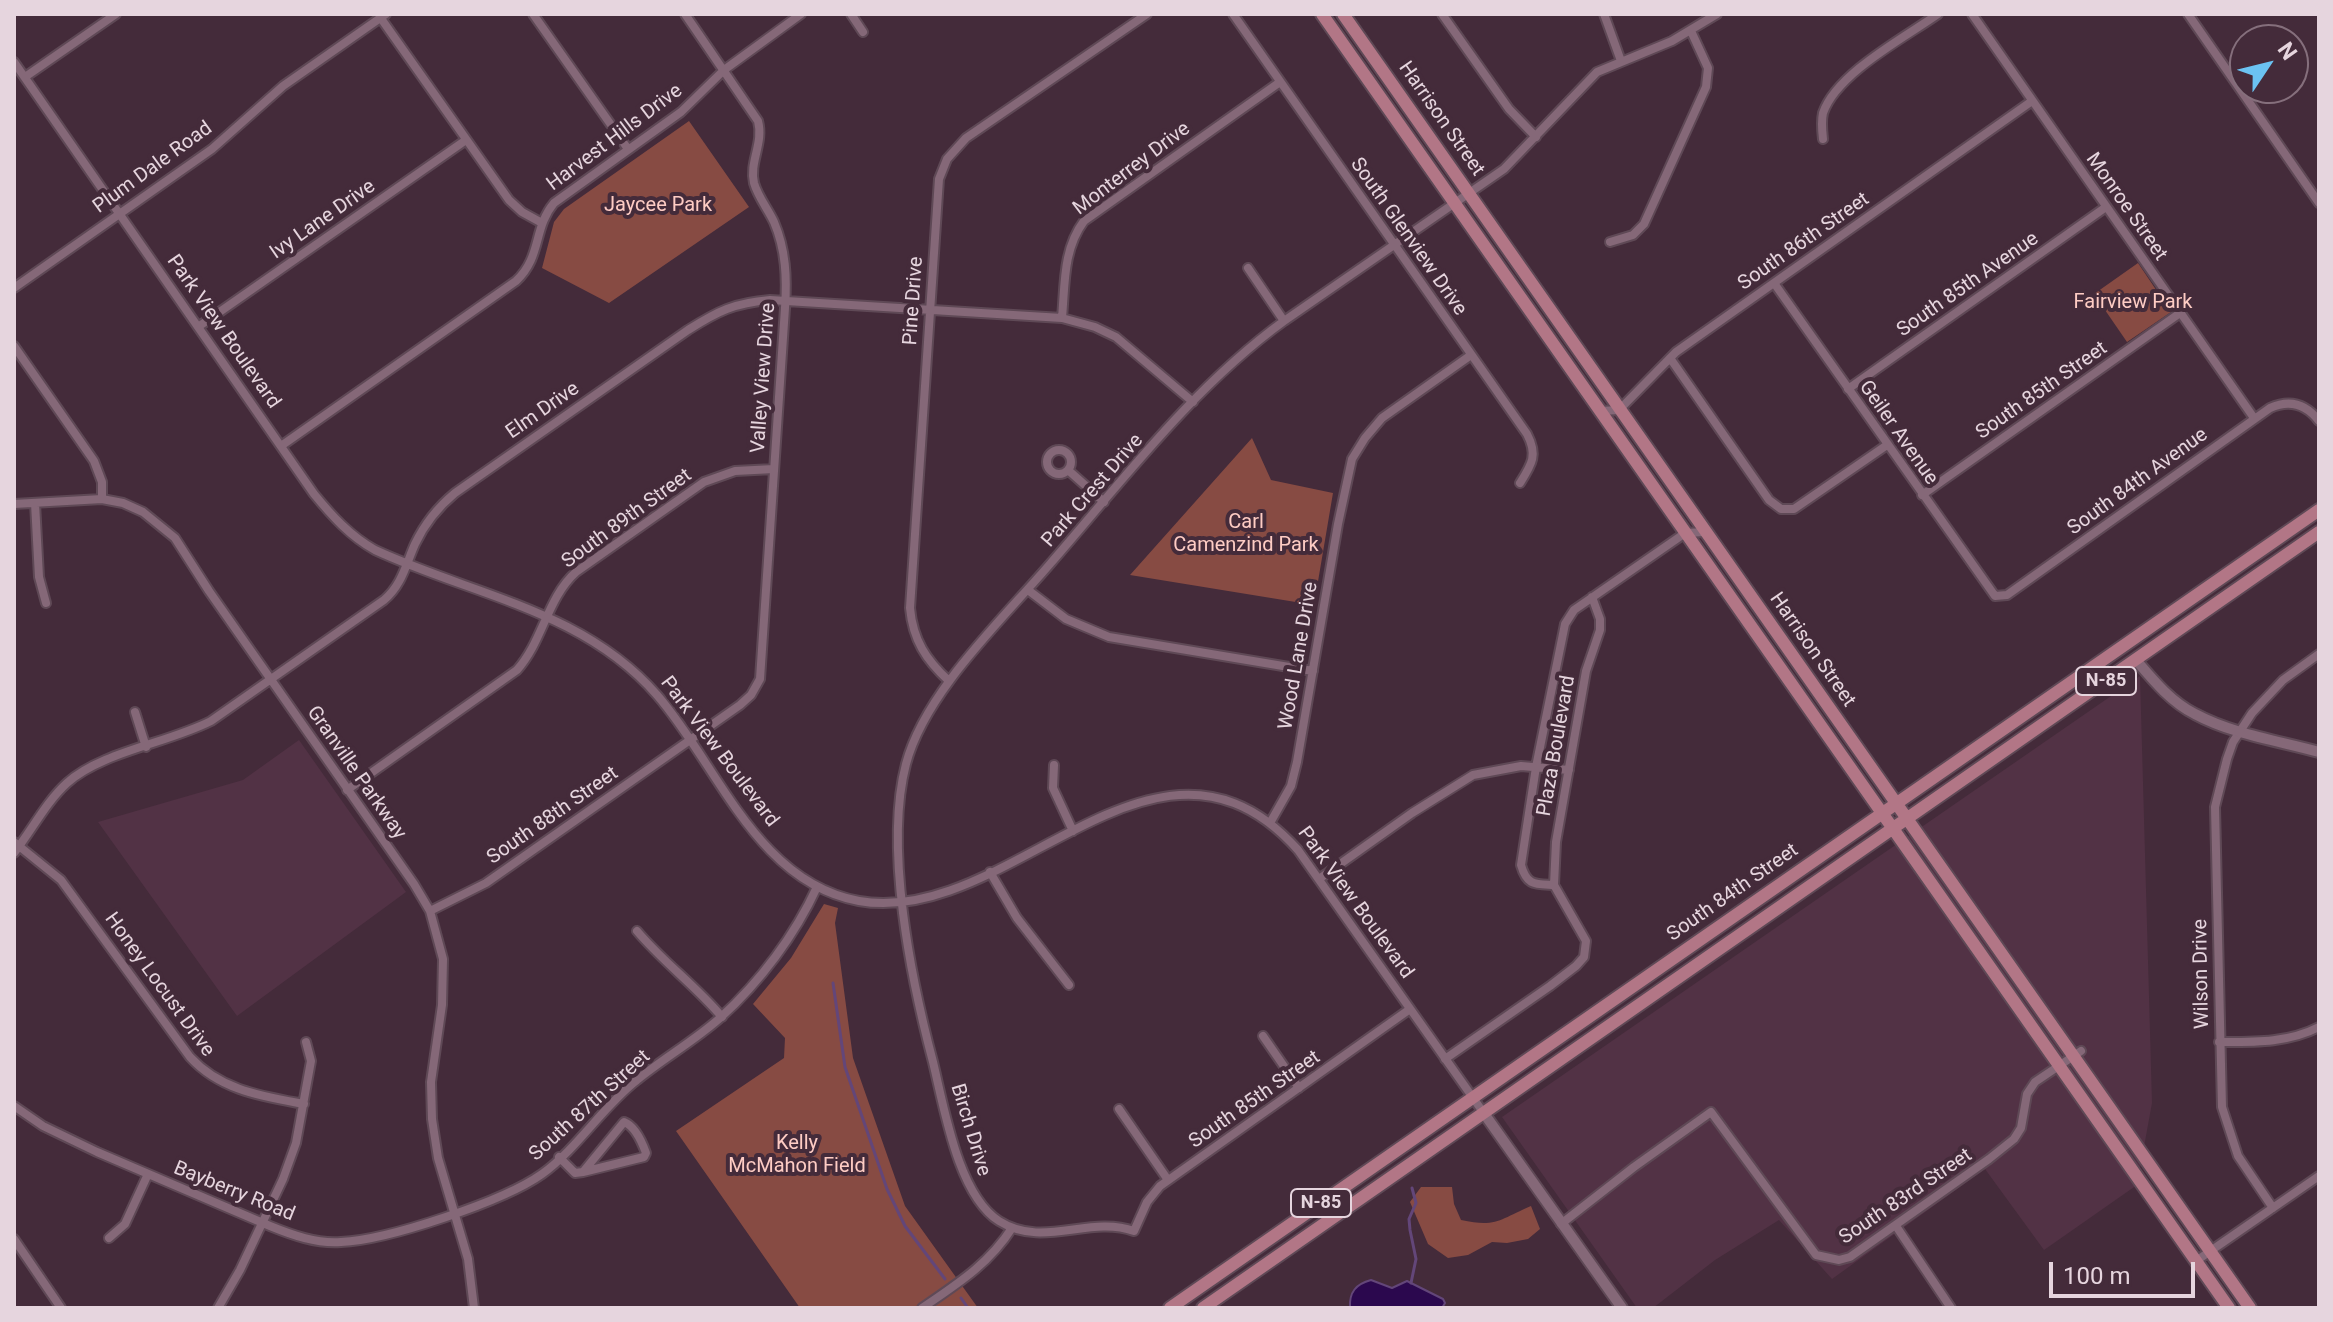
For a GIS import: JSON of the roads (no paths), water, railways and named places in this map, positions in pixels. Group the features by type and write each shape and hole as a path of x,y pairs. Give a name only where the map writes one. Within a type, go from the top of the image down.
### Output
{"main road":[{"name":"Harrison Street","path":"1322,14 1619,410 1906,820 2077,1054 2250,1308"},
{"name":"Harrison Street","path":"1343,14 1600,411 2229,1308"},
{"name":"South 84th Street","path":"1170,1308 2319,510"},
{"name":"South 84th Street","path":"1203,1308 2319,532"},
{"path":"2136,660 2142,643 2200,602 2214,583"}],"street":[{"path":"25,77 116,14"},
{"path":"533,14 628,149"},
{"name":"Valley View Drive","path":"685,14 750,108 759,128 754,178 783,247 787,275 760,679 746,701 690,740"},
{"name":"Harvest Hills Drive","path":"281,446 516,281 529,268 542,223 557,200 681,112 724,70 801,14"},
{"path":"851,14 863,32"},
{"name":"Pine Drive","path":"949,681 921,649 915,636 910,608 937,188 942,169 952,152 966,138 1147,14"},
{"name":"South Glenview Drive","path":"1233,14 1527,434 1534,449 1532,464 1520,483"},
{"path":"1442,14 1509,109 1536,137"},
{"path":"1604,14 1621,61"},
{"path":"1462,199 1504,169 1591,77 1691,31 1717,14"},
{"path":"1823,139 1821,123 1824,111 1847,80 1938,14"},
{"name":"Monroe Street","path":"1972,14 2254,418"},
{"path":"2188,14 2319,203"},
{"path":"383,16 513,205 542,223"},
{"name":"Plum Dale Road","path":"14,288 212,149 283,86 383,16"},
{"path":"1610,242 1633,235 1644,224 1706,87 1708,68 1691,31"},
{"name":"Park View Boulevard","path":"14,62 314,494 347,531 375,550 547,617 598,642 634,670 659,697 755,834 786,865 817,887 858,901 903,902 941,893 1134,803 1170,795 1219,799 1253,812 1270,823 1298,850 1622,1308"},
{"name":"Monterrey Drive","path":"1062,318 1069,250 1084,221 1280,82"},
{"name":"South 86th Street","path":"1619,410 1670,358 2032,101"},
{"name":"Ivy Lane Drive","path":"198,327 466,140"},
{"name":"Park Crest Drive","path":"903,902 897,834 902,782 907,761 924,723 949,681 1193,402 1252,344 1462,199"},
{"name":"South 85th Avenue","path":"1848,389 2106,207"},
{"path":"1248,268 1284,321"},
{"name":"Geiler Avenue","path":"1774,283 1990,591 2000,597"},
{"name":"Elm Drive","path":"16,847 52,799 75,776 102,761 187,733 211,721 389,596 400,583 430,518 455,493 676,338 719,310 739,302 786,301 1062,318 1095,327 1116,337 1193,402"},
{"name":"South 85th Street","path":"1922,495 2180,313"},
{"path":"14,346 94,461 101,475 102,499 14,504"},
{"name":"Wood Lane Drive","path":"1270,823 1291,786 1338,524 1355,453 1382,418 1471,355"},
{"path":"1670,358 1776,507 1786,510 1805,502 1887,445"},
{"name":"South 84th Avenue","path":"2000,597 2274,406 2298,404 2312,412 2319,421"},
{"path":"1600,411 1619,410"},
{"name":"South 89th Street","path":"347,790 511,676 533,649 560,590 576,572 704,482 735,471 774,469"},
{"path":"1068,470 1104,502"},
{"name":"Granville Parkway","path":"102,499 123,503 143,512 171,533 430,911 438,934 444,970 431,1082 432,1119 438,1158 468,1259 474,1308"},
{"path":"35,503 39,577 46,603"},
{"path":"1445,1059 1550,986 1584,957 1586,941 1554,885 1533,884 1524,877 1521,865 1536,767 1565,624 1574,610 1685,533 1705,532"},
{"path":"1028,590 1066,619 1109,637 1165,649 1313,671"},
{"name":"Plaza Boulevard","path":"1554,885 1556,842 1586,671 1600,630 1600,619 1592,597"},
{"name":"Wilson Drive","path":"2273,1208 2238,1156 2226,1124 2220,1091 2215,807 2227,759 2241,730 2271,691 2319,654"},
{"path":"2136,660 2161,689 2193,713 2319,752"},
{"path":"135,712 146,747"},
{"name":"South 88th Street","path":"430,911 486,883 690,740"},
{"path":"1054,765 1053,788 1073,831"},
{"path":"1319,879 1412,813 1473,775 1497,768 1569,770"},
{"name":"Honey Locust Drive","path":"16,847 68,889 204,1073 256,1095 304,1104"},
{"path":"990,872 1017,918 1069,985"},
{"name":"South 87th Street","path":"454,1213 542,1174 635,1081 722,1017 781,949 817,887"},
{"name":"Birch Drive","path":"903,902 923,1026 953,1138 979,1203 995,1219 1012,1228"},
{"path":"637,931 701,992 722,1017"},
{"name":"South 85th Street","path":"1012,1228 1038,1234 1112,1226 1134,1231 1151,1196 1168,1180 1410,1009"},
{"path":"2219,1042 2274,1041 2319,1027"},
{"path":"1263,1036 1299,1088"},
{"path":"218,1308 240,1270 296,1143 311,1061 306,1042"},
{"name":"South 83rd Street","path":"1561,1224 1711,1112 1816,1255 1839,1260 1850,1257 2014,1139 2021,1128 2029,1090 2035,1082 2077,1054"},
{"name":"Bayberry Road","path":"14,1106 43,1126 293,1235 338,1243 371,1239 454,1213"},
{"path":"1119,1109 1168,1180"},
{"path":"559,1157 575,1173 583,1172 644,1157 646,1153 642,1141 624,1122 583,1172"},
{"path":"109,1238 125,1224 148,1174"},
{"path":"2196,1261 2319,1176"},
{"path":"1896,1226 1951,1308"},
{"path":"922,1308 984,1264 1012,1228"},
{"path":"14,1239 61,1308"}],"waterway":[{"path":"833,983 845,1067 887,1189 905,1226 945,1279"},
{"path":"1411,1283 1416,1259 1409,1219 1416,1203 1412,1188"},
{"path":"961,1298 968,1308"}],"park label":[{"name":"Jaycee Park","path":"658,206"},
{"name":"Fairview Park","path":"2133,303"},
{"name":"Carl Camenzind Park","path":"1246,534"},
{"name":"Kelly McMahon Field","path":"797,1156"}]}
